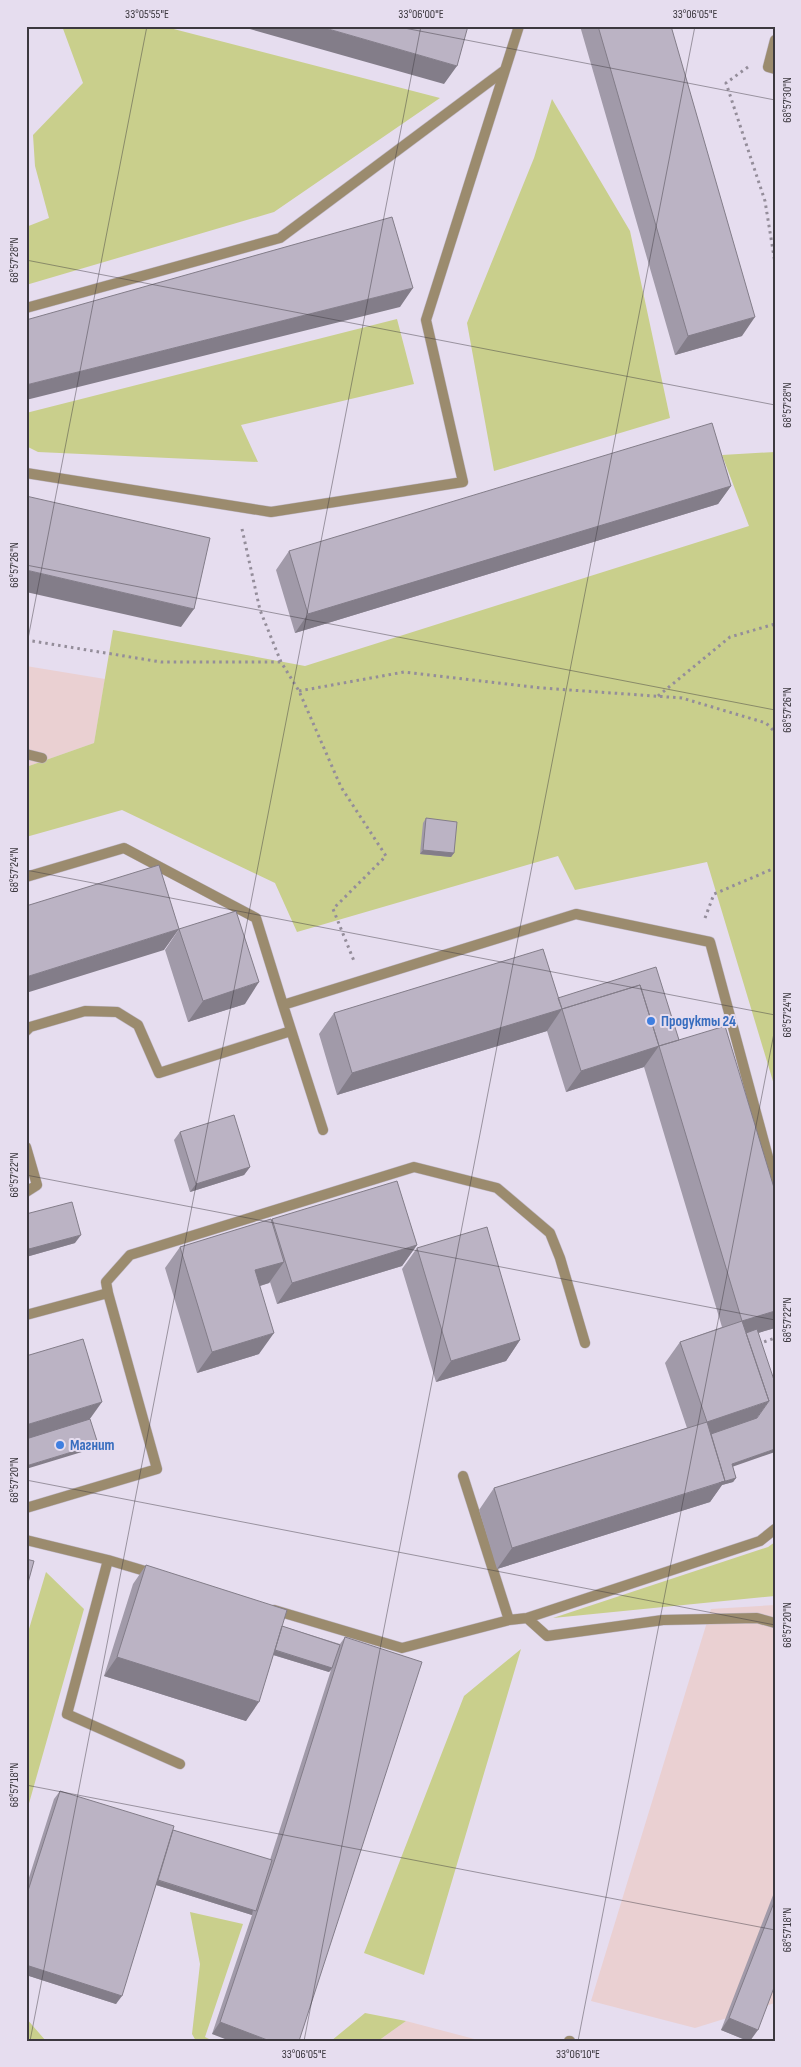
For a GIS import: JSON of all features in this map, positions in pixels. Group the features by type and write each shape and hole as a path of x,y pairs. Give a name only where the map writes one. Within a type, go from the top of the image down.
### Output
{"lane":[{"path":"26,473 271,512 463,482 426,320 519,26"},
{"path":"774,45 768,67 775,69"},
{"path":"26,308 280,238 505,70"},
{"path":"26,754 42,758"},
{"path":"26,877 124,848 256,918 323,1130"},
{"path":"283,1005 576,914 710,942 775,1183"},
{"path":"26,1031 30,1027 85,1011 117,1012 138,1025 160,1073 291,1031"},
{"path":"26,1147 37,1185 26,1192"},
{"path":"26,1508 157,1469 106,1282 130,1255 414,1167 497,1188 550,1233 560,1258 585,1343"},
{"path":"26,1315 108,1293"},
{"path":"463,1476 509,1620"},
{"path":"260,1606 402,1648 509,1620 527,1618 755,1542 775,1529"},
{"path":"26,1540 108,1560 165,1577"},
{"path":"108,1560 67,1714 180,1764"},
{"path":"527,1618 546,1636 664,1620 757,1618 775,1623"}],"path":[{"path":"774,45 726,83 765,201 775,262"},
{"path":"238,507 260,610 281,662 299,691 341,788 386,856 333,909 361,980"},
{"path":"658,696 730,637 775,624"},
{"path":"26,640 161,662 281,662"},
{"path":"299,691 404,672 542,688 682,698 766,723 775,732"},
{"path":"698,940 714,894 775,868"},
{"path":"758,1344 775,1338"}],"shaded area":[{"path":"26,666 105,679 94,743 26,767"},
{"path":"775,1605 775,2003 695,2028 591,2001 711,1609"},
{"path":"406,2021 482,2041 378,2041"}],"green space":[{"path":"62,26 162,26 440,98 274,212 26,285 26,227 49,218 35,166 33,135 83,83"},
{"path":"552,99 630,231 670,418 494,471 467,323 534,158"},
{"path":"397,319 414,384 241,425 258,462 38,452 26,446 26,413"},
{"path":"775,452 775,1088 707,862 575,890 558,856 297,932 275,883 122,810 26,837 26,767 94,743 113,630 305,666 749,526 722,455"},
{"path":"775,1542 775,1596 553,1618 768,1547"},
{"path":"46,1572 84,1609 26,1814 26,1639"},
{"path":"521,1649 424,1975 364,1953 464,1696"},
{"path":"190,1912 243,1924 205,2037 213,2041 196,2041 192,2034 200,1964"},
{"path":"365,2013 406,2021 378,2041 331,2041"},
{"path":"26,2018 46,2041 26,2041"}],"building":[{"path":"318,26 468,26 457,66"},
{"path":"598,26 671,26 755,317 688,336"},
{"path":"392,217 413,288 26,385 26,320"},
{"path":"712,423 731,486 308,614 289,551"},
{"path":"26,496 210,538 194,609 26,570"},
{"path":"426,818 457,822 454,853 423,850"},
{"path":"159,865 179,929 26,977 26,906"},
{"path":"236,911 259,982 203,1001 179,929"},
{"path":"543,949 562,1009 352,1073 334,1013"},
{"path":"656,967 679,1040 659,1046 640,985 562,1009 558,998"},
{"path":"640,985 659,1046 581,1071 562,1009"},
{"path":"725,1026 775,1191 775,1311 742,1321 659,1046"},
{"path":"234,1115 250,1167 196,1184 180,1132"},
{"path":"397,1181 417,1245 292,1283 272,1219"},
{"path":"72,1202 81,1235 29,1249 26,1239 26,1214"},
{"path":"271,1219 284,1262 255,1270 274,1333 212,1352 180,1247"},
{"path":"487,1227 520,1340 451,1361 417,1248"},
{"path":"742,1321 769,1401 707,1422 680,1342"},
{"path":"757,1329 775,1383 775,1449 732,1464 736,1478 719,1483 725,1481 711,1434 757,1418 769,1401 746,1333"},
{"path":"83,1339 102,1402 26,1425 26,1356"},
{"name":"Магнит","path":"90,1419 98,1444 26,1466 26,1439"},
{"path":"707,1422 725,1481 512,1548 494,1488"},
{"path":"26,1559 34,1561 26,1590"},
{"path":"146,1565 287,1610 259,1702 117,1657"},
{"path":"282,1626 340,1645 332,1668 275,1650"},
{"path":"345,1637 422,1662 299,2041 270,2041 220,2022 277,1853"},
{"path":"60,1791 174,1826 122,1996 26,1965 26,1897"},
{"path":"173,1830 272,1860 256,1911 158,1880"},
{"path":"775,1900 775,1985 758,2030 729,2018"}],"place":[{"name":"Продукты 24","path":"651,1021"},
{"name":"Магнит","path":"60,1445"}]}
